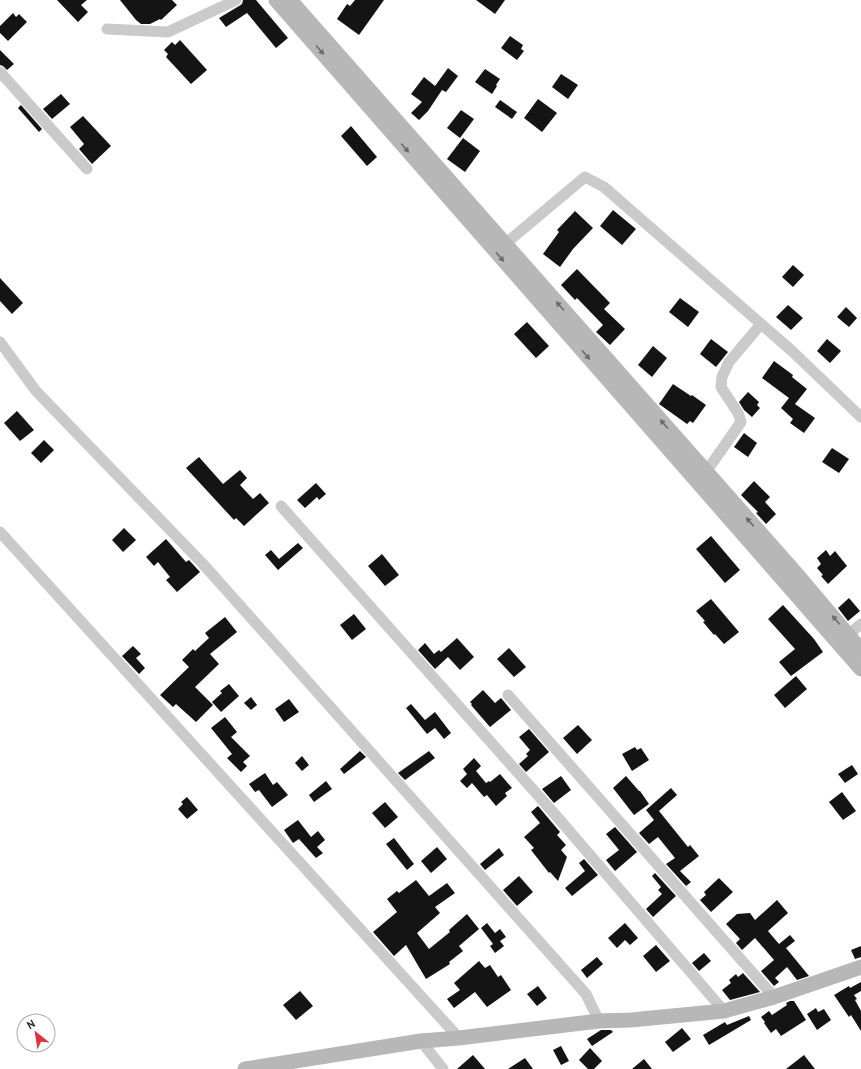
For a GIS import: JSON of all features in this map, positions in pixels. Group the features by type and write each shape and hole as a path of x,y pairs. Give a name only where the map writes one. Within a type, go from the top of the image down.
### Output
{"main road":[{"path":"276,0 308,29 843,639 861,650"},
{"path":"290,0 308,29"},
{"path":"491,237 506,244 706,472 843,639 861,669"},
{"path":"245,1069 420,1041 599,1022 724,1011 774,997 861,967"}],"street":[{"path":"108,29 168,32 236,0"},
{"path":"0,72 87,169"},
{"path":"506,244 585,176 604,187 761,324 861,416"},
{"path":"706,472 741,422 738,413 721,387 722,377 729,362 761,324"},
{"path":"0,342 36,391 203,564 586,994 599,1022"},
{"path":"281,506 554,813 724,1011"},
{"path":"0,532 459,1038"},
{"path":"843,639 861,624"},
{"path":"508,695 774,997"},
{"path":"420,1041 443,1069"}],"building":[{"path":"57,0 87,0 81,5 88,12 78,22"},
{"path":"120,0 172,0 177,5 161,20 160,19 150,24 141,24"},
{"path":"243,0 256,0 288,38 276,48 247,13 226,27 219,18 242,4"},
{"path":"355,0 384,0 359,35 337,19 347,4 350,6"},
{"path":"476,0 505,0 495,14"},
{"path":"13,13 16,17 19,14 27,22 8,41 0,33 0,26"},
{"path":"510,36 523,45 521,49 524,51 517,60 501,48"},
{"path":"180,40 207,70 191,84 166,57 168,54 164,50 172,42 175,45"},
{"path":"0,50 14,64 7,70 0,65"},
{"path":"448,68 458,76 446,92 442,90 428,111 419,120 411,113 422,102 411,94 424,77 435,86"},
{"path":"485,69 500,79 492,94 475,82"},
{"path":"561,74 578,85 568,99 552,87"},
{"path":"61,94 70,104 52,119 43,109"},
{"path":"538,99 557,113 542,132 524,118"},
{"path":"500,100 517,112 512,119 495,107"},
{"path":"21,105 42,129 39,132 18,108"},
{"path":"461,110 474,119 460,138 447,128"},
{"path":"83,116 111,146 92,164 79,149 84,144 70,127"},
{"path":"351,126 377,157 367,166 341,136"},
{"path":"463,138 480,151 465,172 447,159"},
{"path":"613,210 636,229 622,245 600,226"},
{"path":"575,211 593,228 573,249 560,267 543,254 559,232 557,230"},
{"path":"793,265 804,275 793,287 782,277"},
{"path":"577,269 610,303 604,309 625,329 610,345 596,332 603,325 577,298 575,300 561,285"},
{"path":"0,278 23,303 12,314 0,301"},
{"path":"680,298 699,312 688,327 669,312"},
{"path":"788,305 803,318 791,330 776,317"},
{"path":"846,307 857,318 849,327 837,317"},
{"path":"527,322 549,346 536,358 514,334"},
{"path":"711,339 728,352 716,367 700,354"},
{"path":"827,339 841,351 830,363 817,351"},
{"path":"653,346 667,358 652,377 638,365"},
{"path":"774,361 793,375 792,377 807,389 795,404 815,418 804,433 790,423 793,419 781,408 789,398 762,378"},
{"path":"673,384 706,405 693,423 690,421 687,424 659,404"},
{"path":"748,392 759,402 757,405 760,408 752,417 744,410 739,402"},
{"path":"17,411 34,430 20,441 4,423"},
{"path":"744,433 757,443 748,457 734,447"},
{"path":"44,440 54,450 41,463 31,453"},
{"path":"832,448 849,459 839,473 822,462"},
{"path":"199,457 223,484 240,470 247,478 240,485 253,499 260,493 269,503 244,526 236,518 234,520 186,468"},
{"path":"754,481 770,497 765,502 776,514 766,524 756,513 758,512 741,495"},
{"path":"316,483 326,494 319,500 317,497 305,508 297,500"},
{"path":"124,528 136,540 123,552 112,540"},
{"path":"711,536 740,570 725,583 696,549"},
{"path":"166,539 186,562 189,560 200,572 177,592 166,580 170,577 158,562 154,566 146,557"},
{"path":"298,543 303,548 278,570 265,555 271,550 279,559"},
{"path":"826,550 830,556 835,551 847,566 828,584 821,576 823,575 817,568 821,564 817,558"},
{"path":"382,554 399,575 385,586 368,566"},
{"path":"849,598 860,611 848,621 838,608"},
{"path":"711,599 739,632 724,644 715,634 714,635 696,611"},
{"path":"783,605 814,639 823,652 791,676 779,662 795,649 768,619"},
{"path":"354,614 366,629 352,640 340,625"},
{"path":"225,617 237,632 210,654 219,664 195,687 213,705 196,722 176,704 173,707 160,695 189,667 182,660 193,649 195,651 209,638 205,633"},
{"path":"457,638 474,657 460,670 448,657 435,669 418,650 425,643 434,654 439,650 441,652"},
{"path":"133,646 141,654 136,658 145,668 139,674 122,656"},
{"path":"509,648 526,667 514,677 497,659"},
{"path":"796,676 807,689 785,708 774,695"},
{"path":"229,684 239,696 221,712 212,702 222,693 220,691"},
{"path":"483,690 495,703 501,698 511,710 490,727 470,702"},
{"path":"251,697 257,705 251,710 244,703"},
{"path":"289,699 299,712 284,722 275,709"},
{"path":"411,704 425,720 435,712 451,733 444,739 435,728 427,734 406,708"},
{"path":"225,717 237,732 231,737 250,756 243,762 247,766 241,772 227,758 232,754 211,728"},
{"path":"578,725 592,740 577,754 563,738"},
{"path":"529,729 549,752 526,772 519,764 528,756 526,754 530,750 519,737"},
{"path":"635,747 637,750 641,748 649,760 632,771 622,754"},
{"path":"360,751 366,757 344,774 340,769"},
{"path":"429,751 435,758 405,780 398,773"},
{"path":"302,756 309,765 302,771 295,763"},
{"path":"474,758 481,766 476,771 486,783 489,781 490,782 500,774 512,788 505,793 507,796 496,806 487,795 484,797 472,783 467,788 460,781 467,774 463,769"},
{"path":"852,765 858,774 845,783 838,774"},
{"path":"265,773 273,785 277,782 288,795 272,807 259,790 255,792 249,784"},
{"path":"561,776 571,790 554,803 542,789"},
{"path":"626,776 640,791 649,804 634,815 613,788"},
{"path":"326,781 332,789 314,802 309,795"},
{"path":"671,788 677,795 659,811 688,847 690,845 699,856 680,871 691,882 686,886 666,864 675,858 658,837 649,844 639,833 654,820 646,810"},
{"path":"842,792 856,811 843,820 829,802"},
{"path":"187,797 198,810 187,819 178,809 183,804 181,802"},
{"path":"385,802 398,817 385,828 372,813"},
{"path":"538,806 560,832 557,835 566,845 561,850 567,857 558,881 550,872 549,873 531,850 534,848 524,837 540,823 531,812"},
{"path":"298,820 311,837 318,831 325,840 317,847 323,853 316,858 299,839 293,843 284,830"},
{"path":"615,827 637,852 615,871 606,860 619,850 606,834"},
{"path":"394,838 414,864 407,870 386,844"},
{"path":"437,847 447,859 431,873 421,861"},
{"path":"499,848 504,855 485,870 480,864"},
{"path":"584,859 598,875 572,896 565,888 585,871 579,863"},
{"path":"655,873 676,896 653,917 646,909 662,894 658,890 661,887 652,876"},
{"path":"519,876 533,892 517,906 503,890"},
{"path":"719,878 733,892 711,912 700,900 706,895 704,892"},
{"path":"416,880 429,896 447,883 455,893 435,907 440,913 417,933 429,949 450,932 449,930 467,914 479,929 459,946 463,951 449,962 450,964 426,979 406,945 394,956 373,932 397,912 387,899 397,891 399,893"},
{"path":"777,900 788,913 768,931 779,944 790,935 795,941 786,948 809,976 797,980 787,967 775,978 779,982 774,986 761,971 774,960 755,938 742,950 736,943 740,939 726,924 737,914 750,913 755,920"},
{"path":"487,923 495,933 500,929 506,937 500,941 504,946 495,953 490,946 493,944 481,928"},
{"path":"625,923 638,938 630,945 625,940 617,948 608,938"},
{"path":"656,945 670,961 656,972 643,956"},
{"path":"861,946 861,957 855,959 851,950"},
{"path":"704,953 711,961 699,971 692,963"},
{"path":"597,957 603,964 587,978 581,970"},
{"path":"479,961 485,968 490,965 498,977 501,975 511,990 487,1007 475,992 454,1008 447,999 460,990 454,983"},
{"path":"743,973 760,992 730,1000 722,990 731,983 729,980 736,974 738,977"},
{"path":"861,982 861,991 854,995 861,1011 861,1031 851,1015 849,1017 834,995 849,986 850,988"},
{"path":"538,986 547,998 537,1006 527,994"},
{"path":"300,991 313,1006 296,1020 283,1005"},
{"path":"794,1001 806,1020 781,1036 776,1029 771,1033 761,1017 769,1011 772,1015 787,1005 786,1003"},
{"path":"816,1008 818,1012 824,1009 831,1020 817,1030 807,1014"},
{"path":"749,1016 751,1020 709,1045 703,1035 725,1022 727,1025"},
{"path":"682,1028 691,1039 673,1052 665,1042"},
{"path":"601,1030 611,1030 613,1032 592,1046 587,1039"},
{"path":"561,1046 569,1061 561,1065 553,1050"},
{"path":"590,1048 602,1061 594,1069 588,1069 579,1060"},
{"path":"473,1055 485,1069 457,1069"},
{"path":"804,1055 815,1069 786,1069"},
{"path":"525,1058 533,1069 508,1069"},
{"path":"644,1059 652,1069 632,1069"}]}
